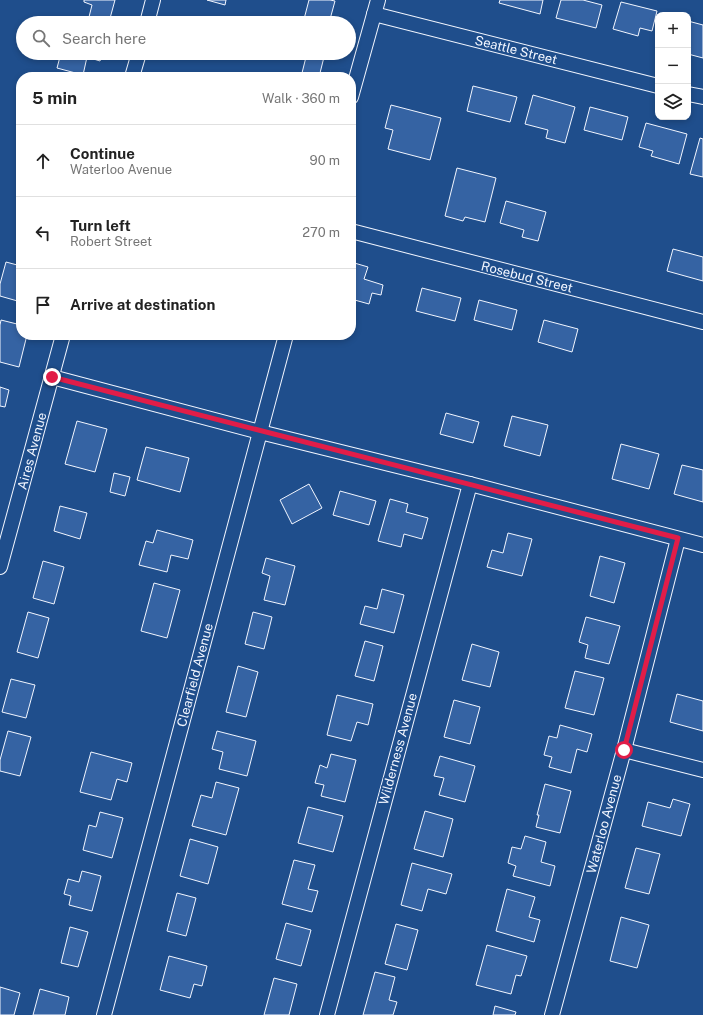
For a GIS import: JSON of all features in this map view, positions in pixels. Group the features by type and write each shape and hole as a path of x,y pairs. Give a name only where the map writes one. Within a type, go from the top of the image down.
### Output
{"street":[{"path":"149,16 153,0"},
{"path":"356,79 378,0"},
{"name":"Seattle Street","path":"374,14 655,85"},
{"path":"133,72 137,60"},
{"path":"691,95 703,98"},
{"name":"Rosebud Street","path":"356,232 703,322"},
{"name":"Aires Avenue","path":"0,567 62,340"},
{"name":"Clearfield Avenue","path":"104,1015 285,340"},
{"path":"52,377 260,432 470,484 703,545"},
{"name":"Wilderness Avenue","path":"327,1015 470,484"},
{"name":"Waterloo Avenue","path":"552,1015 624,750 678,538"},
{"path":"624,750 703,770"}],"building":[{"path":"84,0 115,0 111,16 89,16 92,5 84,2"},
{"path":"207,0 226,0 225,5"},
{"path":"309,0 335,1 331,16 305,16"},
{"path":"500,0 543,0 540,14 499,3"},
{"path":"561,0 583,0 602,5 596,28 556,18"},
{"path":"621,2 657,11 655,12 652,31 640,28 638,36 613,29"},
{"path":"691,22 703,25 703,58 691,55"},
{"path":"59,60 86,60 84,72 72,72 57,68"},
{"path":"305,60 323,60 320,72 302,72"},
{"path":"473,86 517,97 510,122 467,111"},
{"path":"533,95 575,107 565,143 546,138 548,130 525,124"},
{"path":"391,105 441,118 430,160 388,149 393,130 385,128"},
{"path":"590,107 628,117 622,140 584,130"},
{"path":"646,123 687,134 679,164 651,156 653,151 639,147"},
{"path":"700,138 703,139 703,177 690,174"},
{"path":"457,168 496,178 485,222 465,217 463,221 445,216"},
{"path":"506,201 546,212 538,241 522,237 524,230 500,223"},
{"path":"673,249 703,257 703,281 667,271"},
{"path":"6,262 16,265 16,301 0,296 0,284"},
{"path":"356,263 368,267 364,279 383,285 381,295 372,293 369,304 356,300"},
{"path":"422,288 461,298 455,321 416,311"},
{"path":"479,300 517,310 512,330 474,320"},
{"path":"1,320 16,324 16,340 26,340 19,367 0,362"},
{"path":"544,320 578,329 572,352 538,342"},
{"path":"0,387 9,390 5,407 0,406"},
{"path":"446,413 479,422 473,443 440,434"},
{"path":"512,416 548,425 540,456 504,446"},
{"path":"77,421 107,429 95,472 65,464"},
{"path":"621,444 659,454 649,489 612,479"},
{"path":"146,447 189,458 180,492 137,480"},
{"path":"682,465 703,470 703,502 674,494"},
{"path":"114,473 130,477 125,496 110,492"},
{"path":"309,484 322,508 292,524 280,500"},
{"path":"340,491 376,501 369,525 333,515"},
{"path":"390,499 408,504 406,512 428,518 422,539 404,534 401,547 378,541"},
{"path":"60,506 87,513 80,539 54,531"},
{"path":"157,530 193,540 188,559 171,555 167,572 139,565 146,541 153,543"},
{"path":"508,533 532,539 522,576 487,567 492,550 503,553"},
{"path":"600,556 625,563 614,603 590,596"},
{"path":"266,558 295,566 285,605 264,600 270,576 262,573"},
{"path":"43,561 64,567 54,604 33,598"},
{"path":"154,583 180,590 167,638 141,631"},
{"path":"382,589 404,595 394,633 360,624 365,606 377,609"},
{"path":"28,612 49,618 38,658 17,652"},
{"path":"253,612 272,617 264,649 245,644"},
{"path":"586,617 620,626 609,664 585,658 588,645 579,642"},
{"path":"365,641 383,646 374,681 355,676"},
{"path":"472,644 499,652 490,687 462,680"},
{"path":"238,666 258,672 246,717 226,712"},
{"path":"575,671 604,678 594,715 565,708"},
{"path":"11,679 35,685 26,718 2,712"},
{"path":"677,694 703,701 703,731 670,722"},
{"path":"337,695 373,704 368,725 357,722 351,741 327,735"},
{"path":"454,700 480,707 470,744 444,737"},
{"path":"560,725 592,734 587,752 577,749 571,773 549,767 552,757 544,755 549,736 557,738"},
{"path":"8,731 31,737 20,776 0,771 0,760"},
{"path":"217,731 256,741 247,776 219,769 223,752 212,749"},
{"path":"91,752 132,763 127,782 117,779 111,800 80,792"},
{"path":"331,754 356,760 345,802 321,796 324,785 315,783 320,765 327,768"},
{"path":"440,756 475,766 465,802 439,795 444,778 434,776"},
{"path":"216,782 239,788 226,835 192,826 201,795 212,798"},
{"path":"545,784 571,791 560,833 536,827 539,815 537,815"},
{"path":"673,799 690,804 681,836 642,826 648,802 670,808"},
{"path":"308,807 343,816 333,852 298,843"},
{"path":"425,811 453,819 443,857 414,849"},
{"path":"100,812 123,818 112,858 83,850 89,825 96,827"},
{"path":"525,836 546,842 541,862 555,866 550,886 513,876 516,866 508,863 512,847 521,849"},
{"path":"190,839 218,847 208,884 180,876"},
{"path":"636,848 660,854 649,894 625,888"},
{"path":"294,860 315,865 308,889 318,891 312,912 282,904"},
{"path":"412,863 452,874 446,894 428,889 422,911 401,905"},
{"path":"82,871 101,876 92,911 69,905 71,896 64,894 68,879 79,882"},
{"path":"507,889 535,897 529,917 540,920 534,942 496,931"},
{"path":"177,893 196,898 186,936 167,931"},
{"path":"621,917 649,925 637,968 610,961"},
{"path":"286,923 311,930 301,966 276,959"},
{"path":"396,924 418,930 407,970 385,964"},
{"path":"70,927 88,932 78,967 61,963"},
{"path":"487,945 527,956 521,976 516,975 511,994 476,985"},
{"path":"169,956 207,966 202,986 194,984 190,998 160,990"},
{"path":"375,972 395,977 389,1000 397,1002 393,1015 363,1015"},
{"path":"274,978 297,984 289,1015 264,1015"},
{"path":"0,987 20,993 14,1015 0,1015"},
{"path":"40,989 69,997 65,1015 33,1015"},
{"path":"495,1006 516,1012 515,1015 493,1015"}],"route":[{"path":"52,377 260,432 470,484 678,538 624,750"}]}
